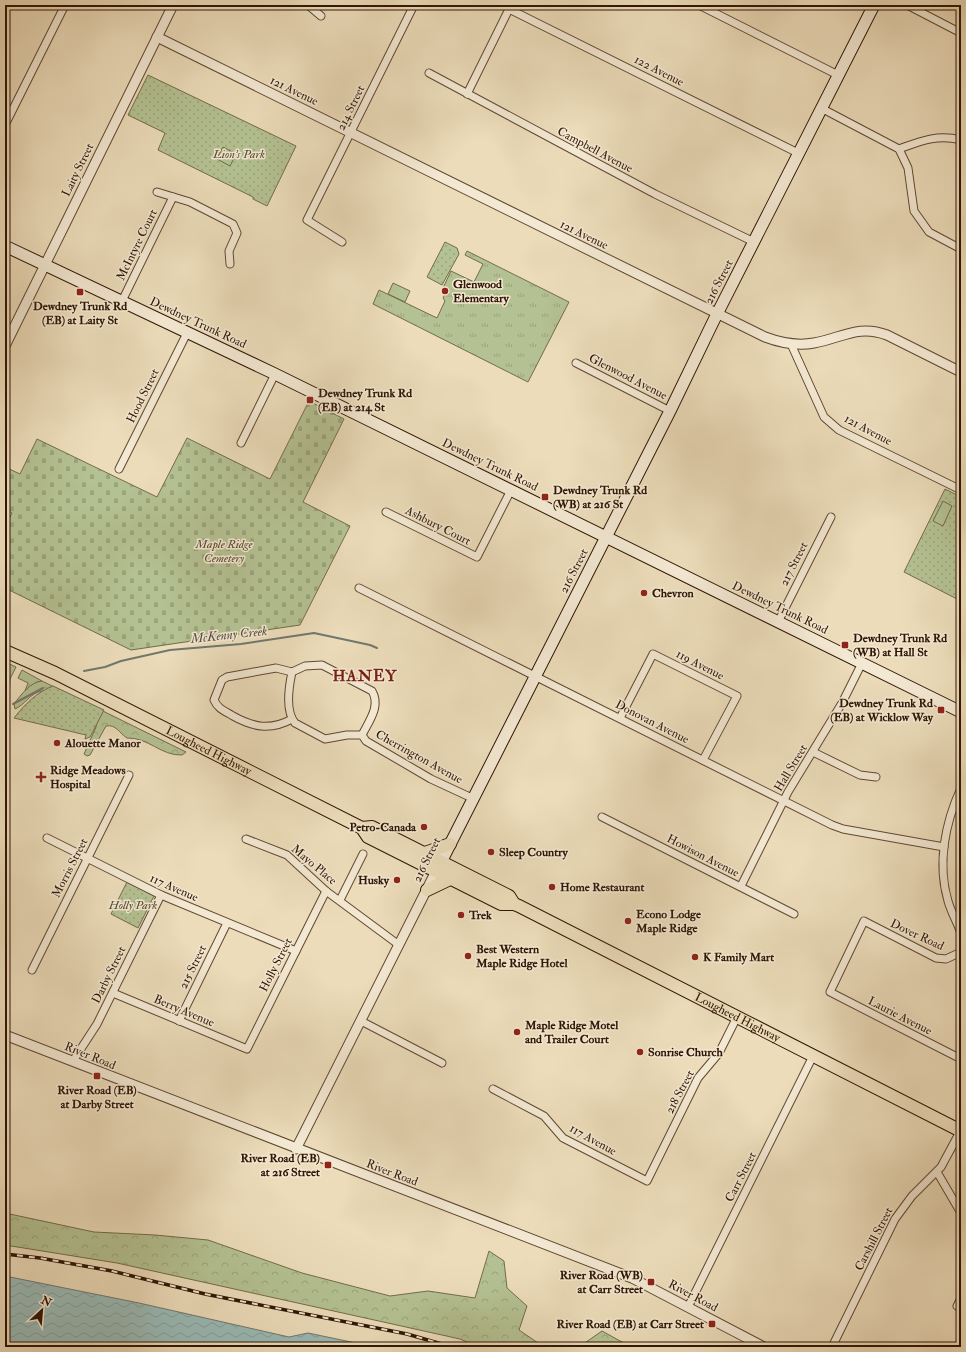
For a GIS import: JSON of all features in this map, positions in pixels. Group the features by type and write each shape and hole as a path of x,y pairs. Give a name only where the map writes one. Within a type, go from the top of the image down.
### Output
{"highway":[{"name":"Lougheed Highway","path":"5,645 55,673 362,828 368,837 509,896 514,904"},
{"name":"Lougheed Highway","path":"5,651 55,673"},
{"name":"Lougheed Highway","path":"362,828 372,827 425,853 450,879 501,904 514,904 961,1130"},
{"path":"425,853 450,844"},
{"path":"427,890 450,879"}],"main road":[{"name":"216 Street","path":"438,866 606,538 717,314 874,5"},
{"name":"Dewdney Trunk Road","path":"5,246 275,374 961,712"}],"street":[{"path":"6,120 65,5"},
{"name":"Laity Street","path":"5,346 173,5"},
{"path":"308,5 321,16"},
{"name":"214 Street","path":"342,242 307,220 414,5"},
{"path":"698,5 838,75"},
{"path":"907,5 961,33"},
{"path":"466,94 510,7"},
{"name":"122 Avenue","path":"510,7 798,153"},
{"name":"121 Avenue","path":"157,37 352,132 717,314 765,337 791,344 824,417 839,430 961,490"},
{"name":"Campbell Avenue","path":"429,73 656,194 754,242"},
{"path":"821,108 899,149 908,168 914,211 929,232 961,249"},
{"path":"899,149 923,141 946,136 961,140"},
{"name":"McIntyre Court","path":"157,192 190,202 233,224 236,233 229,250 230,264"},
{"name":"McIntyre Court","path":"122,302 173,197"},
{"path":"791,344 816,343 860,330 874,331 887,335 961,372"},
{"name":"Hood Street","path":"119,469 187,332"},
{"name":"Glenwood Avenue","path":"576,363 670,411"},
{"path":"241,443 275,374"},
{"name":"Ashbury Court","path":"386,512 477,558 511,490"},
{"name":"217 Street","path":"778,622 831,517"},
{"name":"Donovan Avenue","path":"359,588 784,801 843,829 944,847"},
{"name":"119 Avenue","path":"620,718 653,654 737,696 702,760"},
{"name":"Hall Street","path":"741,886 784,801 842,703 862,663"},
{"path":"292,672 289,685 292,719 271,727 253,726 218,707 214,700 222,680 227,677 276,668 292,672 305,666 322,665 372,691 376,699 376,708 362,735"},
{"name":"Cherrington Avenue","path":"292,719 295,723 325,739 347,735 362,735 366,741 431,779 472,798"},
{"path":"813,752 860,775 876,777"},
{"name":"Morris Street","path":"32,970 129,775"},
{"path":"961,788 950,817 944,847 945,890 950,907 961,933"},
{"name":"Howison Avenue","path":"602,817 794,914"},
{"name":"117 Avenue","path":"47,838 161,895 296,951"},
{"name":"Mayo Place","path":"246,839 287,855 326,891 340,900 363,854"},
{"name":"216 Street","path":"296,1149 438,866"},
{"name":"Holly Street","path":"247,1048 326,891"},
{"name":"Darby Street","path":"73,1062 95,1028 161,895"},
{"path":"340,900 399,945"},
{"name":"Dover Road","path":"830,992 864,921 936,958 946,959 961,952"},
{"name":"215 Street","path":"179,1021 227,923"},
{"name":"Laurie Avenue","path":"830,992 961,1059"},
{"name":"Berry Avenue","path":"113,993 247,1048"},
{"name":"218 Street","path":"647,1181 698,1078 719,1053 737,1017"},
{"path":"361,1021 442,1063"},
{"name":"River Road","path":"5,1035 632,1278 764,1347"},
{"name":"Carr Street","path":"688,1307 813,1056"},
{"name":"117 Avenue","path":"493,1089 544,1116 563,1138 647,1181"},
{"name":"Carshill Street","path":"832,1347 895,1219 912,1196 937,1172 946,1159 961,1130"},
{"path":"937,1172 961,1213"},
{"path":"961,1298 956,1306 961,1309"}],"green space":[{"name":"Lion's Park","path":"148,75 296,146 267,206 253,199 253,197 158,150 165,133 128,115"},
{"path":"223,147 236,154 230,166 217,159"},
{"path":"445,242 457,248 459,254 442,285 427,277"},
{"path":"467,251 569,302 528,382 373,304 379,290 437,318 445,301 443,298 447,290 443,288 451,271 474,282 483,264 465,255"},
{"path":"393,283 410,291 405,302 388,294"},
{"name":"Maple Ridge Cemetery","path":"309,401 344,419 303,502 350,526 300,625 131,650 5,588 5,527 12,513 5,509 5,467 20,474 37,439 157,497 187,438 270,479"},
{"path":"945,489 961,497 961,601 904,572"},
{"path":"943,501 952,506 943,526 933,521"},
{"path":"5,662 16,667 10,679 9,699 5,709"},
{"path":"22,670 42,681 37,682 25,691 28,683 18,678"},
{"path":"42,681 186,752 182,755 174,755 142,740 127,738 112,726 106,726 90,755 87,756 84,754 96,727 97,720 42,691 34,694 15,709 14,704 26,690 34,684"},
{"path":"53,686 104,710 90,737 85,739 86,735 14,718 32,699"},
{"name":"Holly Park","path":"127,882 154,896 138,928 111,914"},
{"path":"5,1213 94,1232 155,1235 208,1240 302,1273 390,1296 428,1291 475,1298 489,1251 504,1261 507,1288 527,1306 519,1330 541,1345 555,1347 479,1347 460,1339 117,1263 5,1245"},
{"path":"602,1331 631,1347 579,1347"}],"water":[{"path":"5,1276 139,1303 289,1337 308,1333 375,1347 5,1347"}],"waterway":[{"name":"McKenny Creek","path":"84,671 170,650 241,644 314,633 370,645 377,648"},
{"name":"McKenny Creek","path":"13,704 43,688"}],"railway":[{"path":"5,1254 40,1258 112,1271 205,1294 407,1334 452,1347"}],"place":[{"name":"Glenwood Elementary","path":"445,291"},
{"name":"Dewdney Trunk Rd (EB) at Laity St","path":"80,292"},
{"name":"Dewdney Trunk Rd (EB) at 214 St","path":"310,400"},
{"name":"Dewdney Trunk Rd (WB) at 216 St","path":"545,497"},
{"name":"Chevron","path":"644,593"},
{"name":"Dewdney Trunk Rd (WB) at Hall St","path":"845,645"},
{"name":"Dewdney Trunk Rd (EB) at Wicklow Way","path":"941,710"},
{"name":"Alouette Manor","path":"57,743"},
{"name":"Ridge Meadows Hospital","path":"41,777"},
{"name":"Petro-Canada","path":"424,827"},
{"name":"Sleep Country","path":"491,852"},
{"name":"Husky","path":"397,880"},
{"name":"Home Restaurant","path":"552,887"},
{"name":"Trek","path":"461,915"},
{"name":"Econo Lodge Maple Ridge","path":"628,921"},
{"name":"Best Western Maple Ridge Hotel","path":"468,956"},
{"name":"K Family Mart","path":"695,957"},
{"name":"Maple Ridge Motel and Trailer Court","path":"517,1032"},
{"name":"Sonrise Church","path":"640,1052"},
{"name":"River Road (EB) at Darby Street","path":"97,1076"},
{"name":"River Road (EB) at 216 Street","path":"328,1165"},
{"name":"River Road (WB) at Carr Street","path":"651,1282"},
{"name":"River Road (EB) at Carr Street","path":"712,1324"}],"district":[{"name":"HANEY","path":"365,676"}]}
